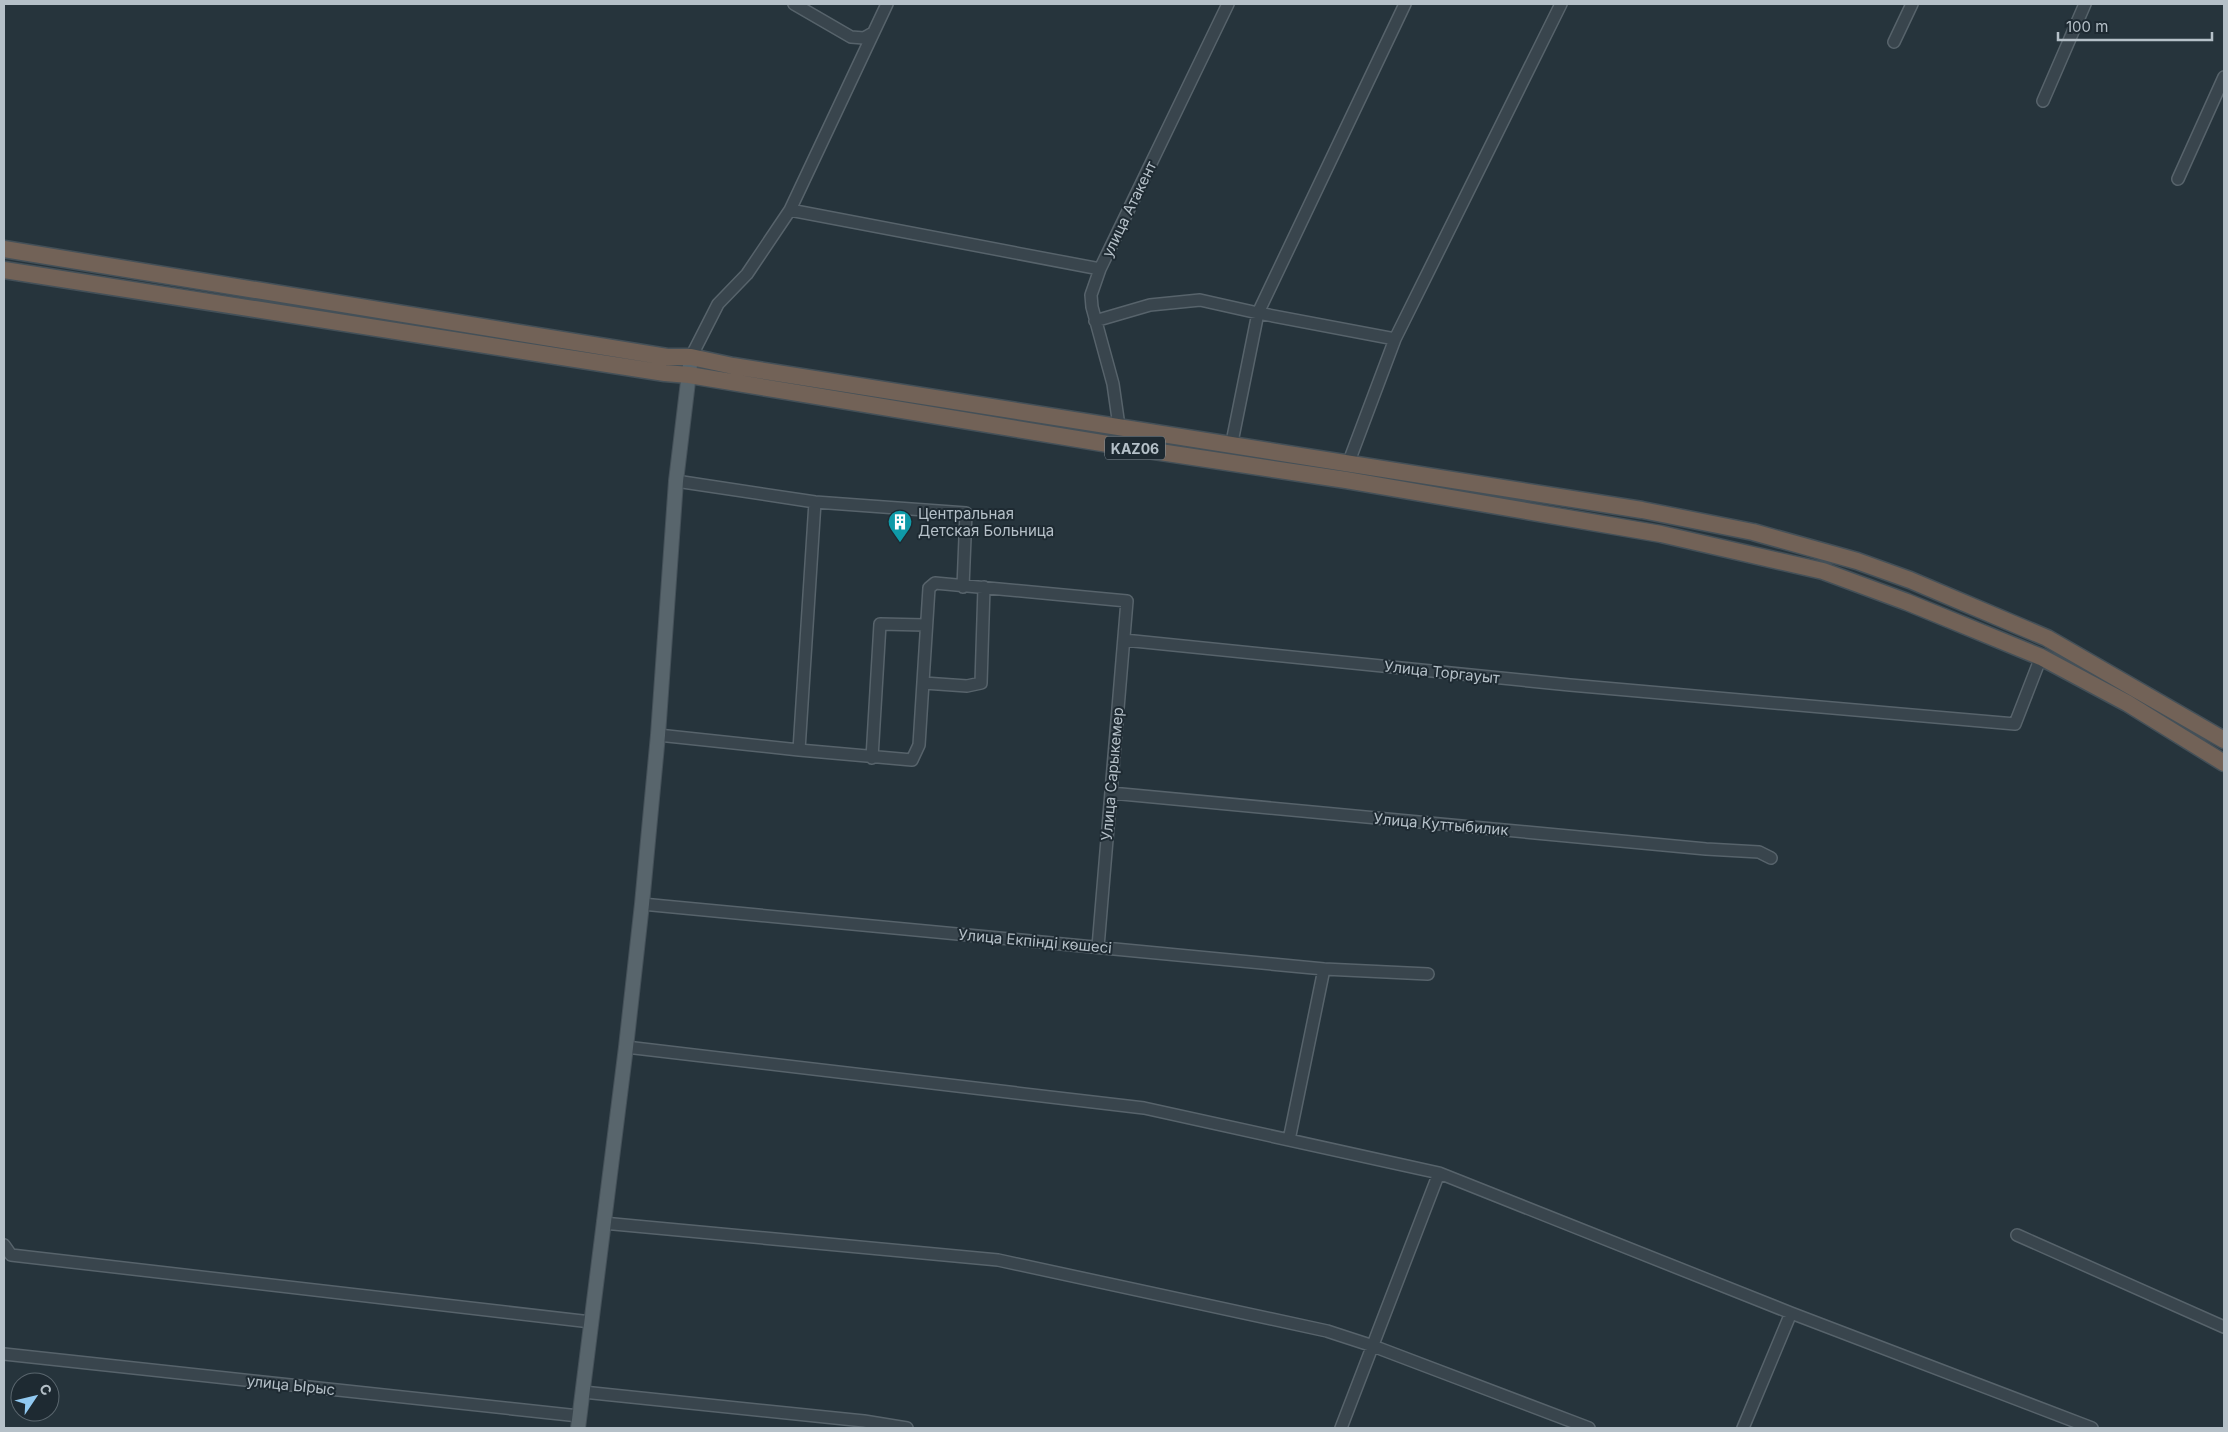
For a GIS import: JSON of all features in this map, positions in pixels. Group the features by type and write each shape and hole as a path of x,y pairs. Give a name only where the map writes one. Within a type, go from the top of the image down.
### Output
{"highway":[{"name":"KАZ06","path":"4,249 667,357 691,357 733,366 1120,426 1232,447 1642,510 1753,532 1857,561 1910,580 2047,638 2224,740"},
{"name":"KАZ06","path":"4,270 655,372 689,375 1120,446 1346,480 1661,534 1823,571 1907,602 2041,657 2127,702 2224,763"},
{"path":"1640,531 1642,510"}],"main road":[{"path":"578,1422 626,1047 642,904 658,735 676,481 691,357"}],"street":[{"path":"794,4 851,37 864,38 871,34"},
{"path":"691,357 718,304 748,274 790,210 871,34 887,4"},
{"name":"улица Атакент","path":"1120,426 1113,384 1091,295 1100,269 1228,4"},
{"path":"1232,447 1258,314 1405,4"},
{"path":"1348,464 1395,339 1561,4"},
{"path":"1894,42 1912,4"},
{"path":"2043,101 2085,4"},
{"path":"2178,179 2224,77"},
{"path":"790,210 1100,269"},
{"path":"1096,321 1150,304 1200,300 1258,314 1395,339"},
{"path":"676,481 816,502 966,513 963,587"},
{"path":"799,750 816,502"},
{"path":"658,735 872,758 912,760 919,745 924,682 925,625 929,588 936,584 984,587 981,683 967,686 924,682"},
{"name":"Улица Сарыкемер","path":"984,587 1127,601 1098,947"},
{"path":"872,758 880,624 925,625"},
{"name":"Улица Торгауыт","path":"1124,640 1570,685 1760,700 2015,724 2041,657"},
{"name":"Улица Куттыбилик","path":"1110,793 1696,848 1759,852 1771,858"},
{"name":"Улица Екпінді көшесі","path":"642,904 1324,969 1428,974"},
{"path":"1289,1140 1324,969"},
{"path":"626,1047 1144,1108 1439,1173 1791,1313 2092,1428"},
{"path":"1341,1428 1439,1173"},
{"path":"603,1223 998,1260 1327,1331 1373,1346 1589,1428"},
{"path":"2017,1235 2224,1327"},
{"path":"4,1245 11,1255 591,1322"},
{"path":"1743,1428 1791,1313"},
{"name":"улица Ырыс","path":"4,1354 578,1422"},
{"path":"583,1392 864,1421 907,1428"}],"place":[{"name":"Центральная Детская Больница","path":"900,543"}]}
